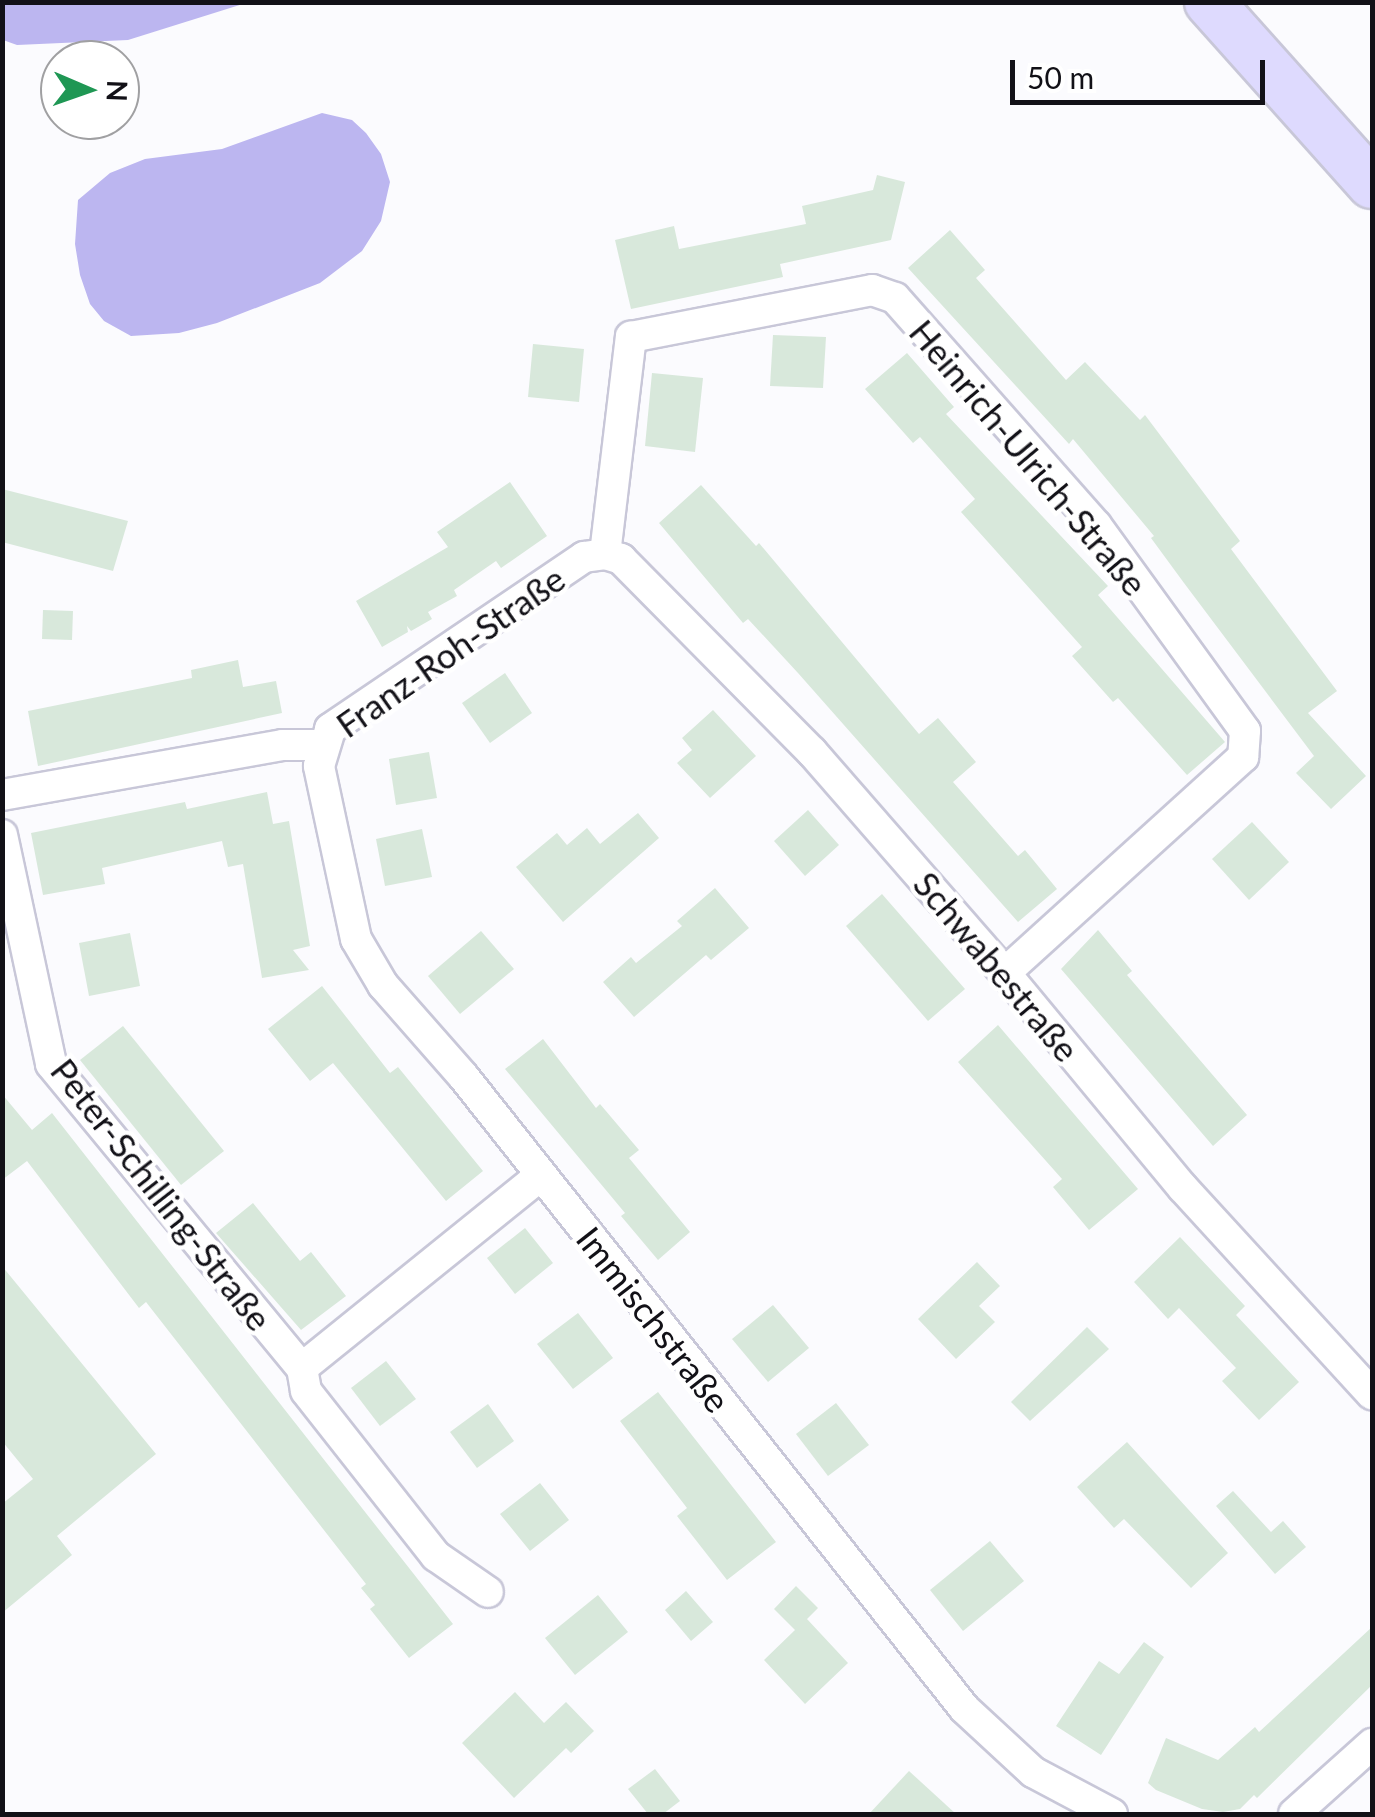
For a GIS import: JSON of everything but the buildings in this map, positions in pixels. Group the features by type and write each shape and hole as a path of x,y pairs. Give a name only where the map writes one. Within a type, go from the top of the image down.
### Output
{"main road":[{"path":"1209,2 1372,184"}],"street":[{"name":"Heinrich-Ulrich-Straße","path":"605,554 631,337 872,290 894,298 1096,526 1244,731 1242,757 1005,973"},
{"name":"Franz-Roh-Straße","path":"2,796 283,745 323,745 330,729 552,578 584,557 605,554"},
{"name":"Schwabestraße","path":"605,554 621,559 812,752 1005,973 1183,1188 1372,1394"},
{"name":"Immischstraße","path":"323,745 320,766 356,939 382,985 541,1175 964,1708 1033,1772 1112,1814"},
{"name":"Peter-Schilling-Straße","path":"2,834 52,1064 302,1368 306,1391 436,1556 488,1592"},
{"path":"302,1368 541,1175"},
{"path":"1294,1814 1372,1744"}],"shaded area":[{"path":"3,2 246,2 128,40 40,40 40,44 17,45 3,40"},
{"path":"322,113 352,120 366,133 381,154 390,182 381,221 362,251 320,283 217,323 179,333 131,336 104,321 90,304 80,275 75,244 78,200 110,173 145,159 222,149"}]}
